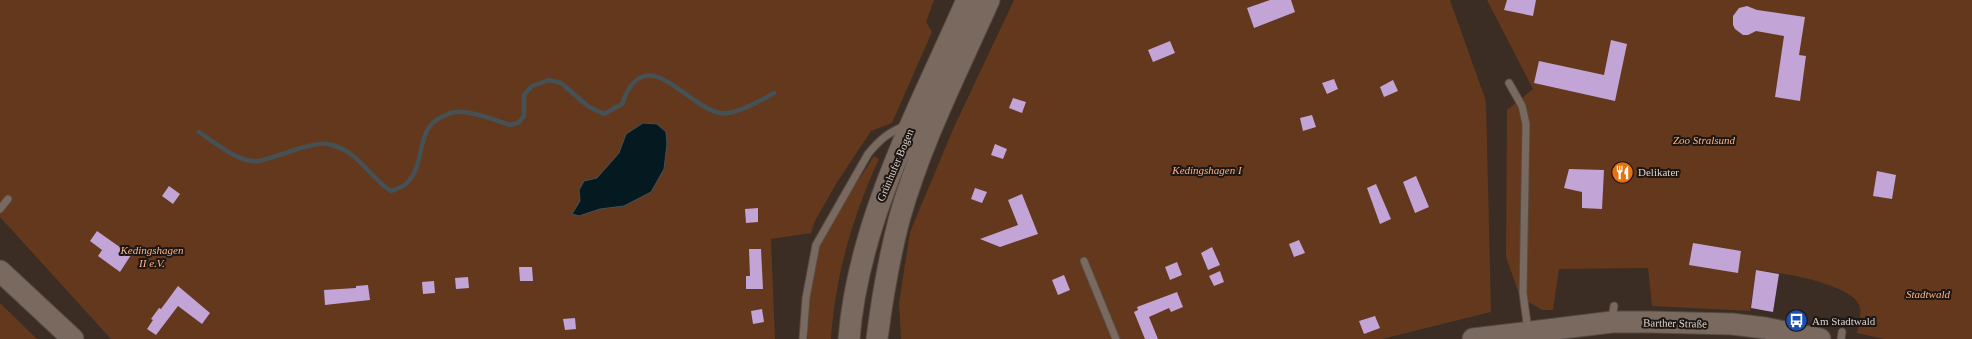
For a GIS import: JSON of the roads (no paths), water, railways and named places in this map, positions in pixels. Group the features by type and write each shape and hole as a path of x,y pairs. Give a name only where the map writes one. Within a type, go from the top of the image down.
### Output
{"main road":[{"name":"Grünhufer Bogen","path":"849,339 854,293 863,252 876,212 967,0"},
{"name":"Grünhufer Bogen","path":"877,339 886,277 899,219 911,182 923,150 989,0"},
{"path":"0,271 73,339"},
{"name":"Barther Straße","path":"1473,339 1528,331 1613,314 1688,322 1732,324 1765,328 1820,339"}],"lane":[{"path":"1509,83 1522,106 1526,124 1523,293 1528,331"},
{"path":"803,339 806,298 816,245 865,160 878,141 892,131 913,123"},
{"path":"0,208 8,199"},
{"path":"1084,261 1116,339"}],"water":[{"path":"643,123 657,124 666,132 667,144 664,169 651,192 624,206 600,209 579,216 572,214 580,201 579,190 584,181 597,178 619,153 626,134"}],"waterway":[{"path":"199,132 236,156 252,161 264,160 312,145 328,144 339,147 348,152 382,185 391,191 400,188 407,183 413,175 417,166 424,137 428,128 435,121 448,114 460,112 480,115 510,125 518,123 524,116 524,95 532,86 549,80 561,83 589,107 604,114 622,104 631,85 642,77 654,76 666,81 707,108 720,113 740,110 774,93"}],"place":[{"name":"Delikater","path":"1623,172"},
{"name":"Am Stadtwald","path":"1797,321"}],"park label":[{"name":"Zoo Stralsund","path":"1704,140"},
{"name":"Kedingshagen I","path":"1207,170"},
{"name":"Kedingshagen II e.V.","path":"152,256"},
{"name":"Stadtwald","path":"1928,294"}]}
